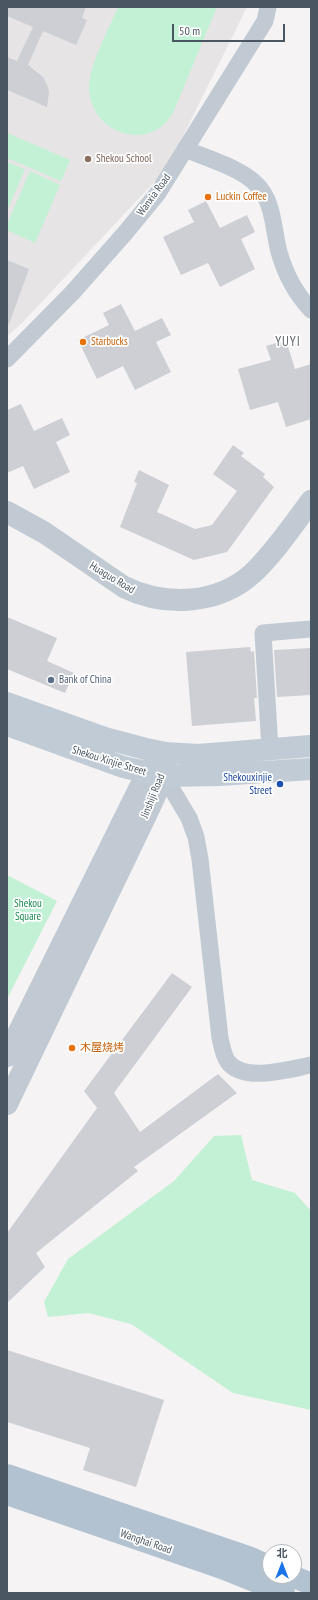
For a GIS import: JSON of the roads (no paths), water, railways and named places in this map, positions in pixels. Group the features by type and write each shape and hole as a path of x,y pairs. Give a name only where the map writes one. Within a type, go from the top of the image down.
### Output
{"main road":[{"name":"Shekou Xinjie Street","path":"7,703 102,737 166,753 198,754 311,746"},
{"name":"Shekou Xinjie Street","path":"7,726 99,759 155,774 219,775 311,769"},
{"name":"Wanghai Road","path":"7,1475 251,1558 262,1563"},
{"name":"Wanghai Road","path":"7,1494 222,1568 284,1593"}],"street":[{"name":"Wanxia Road","path":"7,358 73,292 126,232 158,192 265,21 268,7"},
{"path":"185,149 242,173 256,183 264,192 270,208 285,272 296,291 311,310"},
{"name":"Huaguo Road","path":"7,512 45,533 124,587 137,594 170,601 205,597 237,584 252,574 278,546 311,501"},
{"path":"270,749 263,633 311,629"},
{"name":"Jinshiji Road","path":"7,1056 166,753"},
{"path":"155,774 188,818 196,837 200,859 220,1038 223,1052 228,1062 238,1070 267,1073 311,1064"},
{"name":"Jinshiji Road","path":"7,1104 139,830 155,774"}],"place":[{"name":"Shekou School","path":"88,159"},
{"name":"Luckin Coffee","path":"208,197"},
{"name":"Starbucks","path":"83,342"},
{"name":"Bank of China","path":"51,680"},
{"name":"Shekouxinjie Street","path":"280,784"},
{"name":"木屋烧烤","path":"72,1048"}],"district":[{"name":"YUYI","path":"288,342"}],"park label":[{"name":"Shekou Square","path":"28,910"}]}
